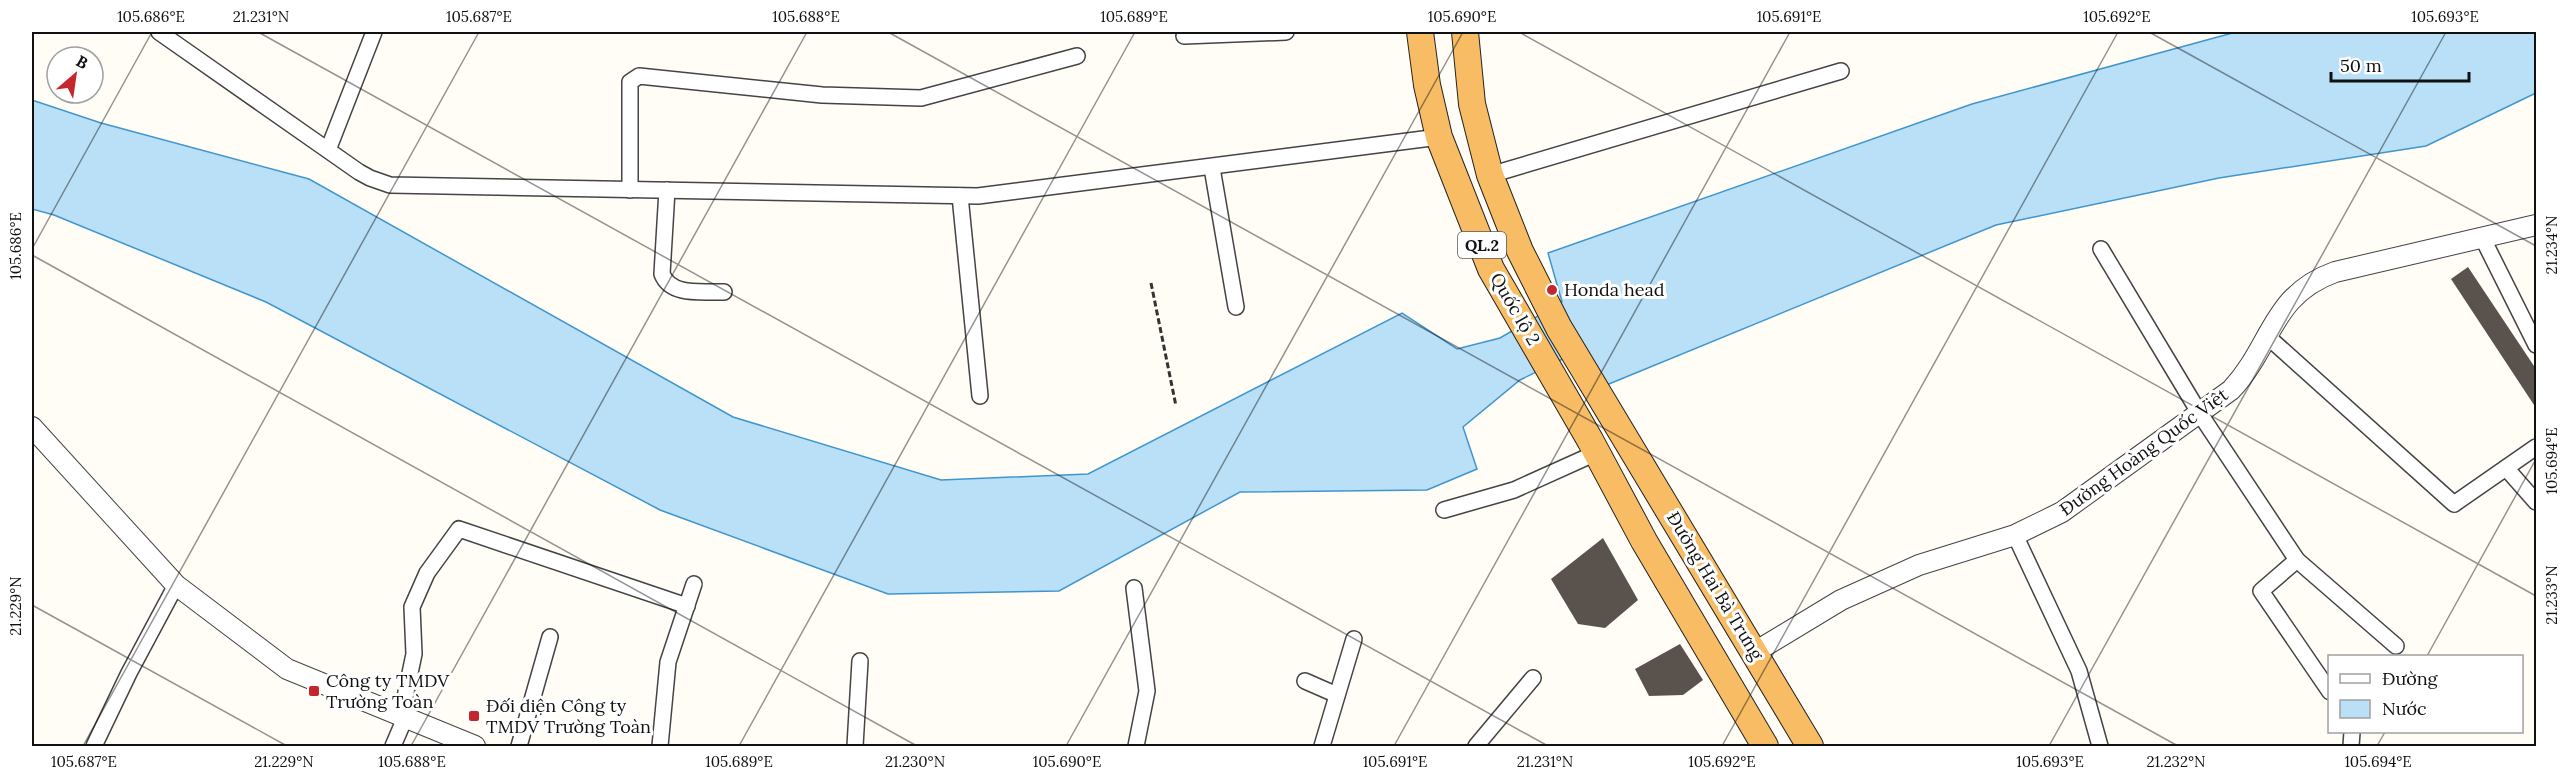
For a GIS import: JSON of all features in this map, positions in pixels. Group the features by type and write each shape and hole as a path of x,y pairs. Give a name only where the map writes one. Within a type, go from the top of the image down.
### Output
{"highway":[{"name":"Quốc lộ 2","path":"1420,32 1427,85 1439,137 1491,269 1593,447"},
{"name":"Quốc lộ 2","path":"1465,32 1472,104 1490,175 1529,271 1559,328 1618,426"},
{"name":"Đường Hai Bà Trưng","path":"1618,426 1810,747"},
{"name":"Đường Hai Bà Trưng","path":"1593,447 1644,541 1765,747"}],"street":[{"path":"159,32 370,178 390,185 978,196 1212,168 1439,137"},
{"path":"328,150 374,32"},
{"path":"1184,36 1286,32"},
{"path":"630,190 630,82 639,76 822,95 921,98 1077,56"},
{"path":"1490,175 1841,71"},
{"path":"1212,168 1236,307"},
{"path":"667,190 662,274 665,281 677,290 724,292"},
{"path":"960,196 980,396"},
{"name":"Đường Hoàng Quốc Việt","path":"1755,652 1841,600 1910,570 2015,535 2062,512 2231,390 2246,374 2284,306 2298,291 2316,279 2335,272 2536,225"},
{"path":"2483,239 2536,345"},
{"path":"2101,249 2200,414 2297,560 2396,646"},
{"path":"2268,337 2454,504 2536,447"},
{"path":"32,427 177,585 287,669 475,747"},
{"path":"1444,510 1514,490 1593,447"},
{"path":"2506,468 2536,502"},
{"path":"393,747 403,717 414,654 412,607 427,573 459,529 687,606"},
{"path":"2015,535 2079,672 2100,747"},
{"path":"2297,560 2260,591 2328,689"},
{"path":"660,747 668,662 694,584"},
{"path":"94,747 129,673 177,585"},
{"path":"1134,588 1147,690 1136,747"},
{"path":"519,747 550,637"},
{"path":"1322,747 1354,639"},
{"path":"855,747 860,661"},
{"path":"1476,747 1533,678"},
{"path":"1305,681 1337,695"}],"path":[{"path":"1151,283 1176,406"}],"water":[{"path":"2236,32 2536,32 2536,93 2426,146 2219,178 1996,225 1604,386 1583,349 1520,380 1463,427 1477,469 1427,490 1240,492 1059,591 888,594 660,510 266,302 54,215 32,209 32,100 101,123 309,179 733,417 941,480 1088,474 1402,313 1457,349 1500,338 1562,302 1548,253 1972,104"}],"building":[{"path":"2468,267 2536,369 2536,408 2451,279"},
{"path":"1603,538 1638,600 1605,628 1578,624 1551,579"},
{"path":"1680,644 1703,680 1683,695 1649,696 1635,669"}],"place":[{"name":"Honda head","path":"1552,290"},
{"name":"Công ty TMDV Trường Toàn","path":"314,691"},
{"name":"Đối diện Công ty TMDV Trường Toàn","path":"474,716"}]}
